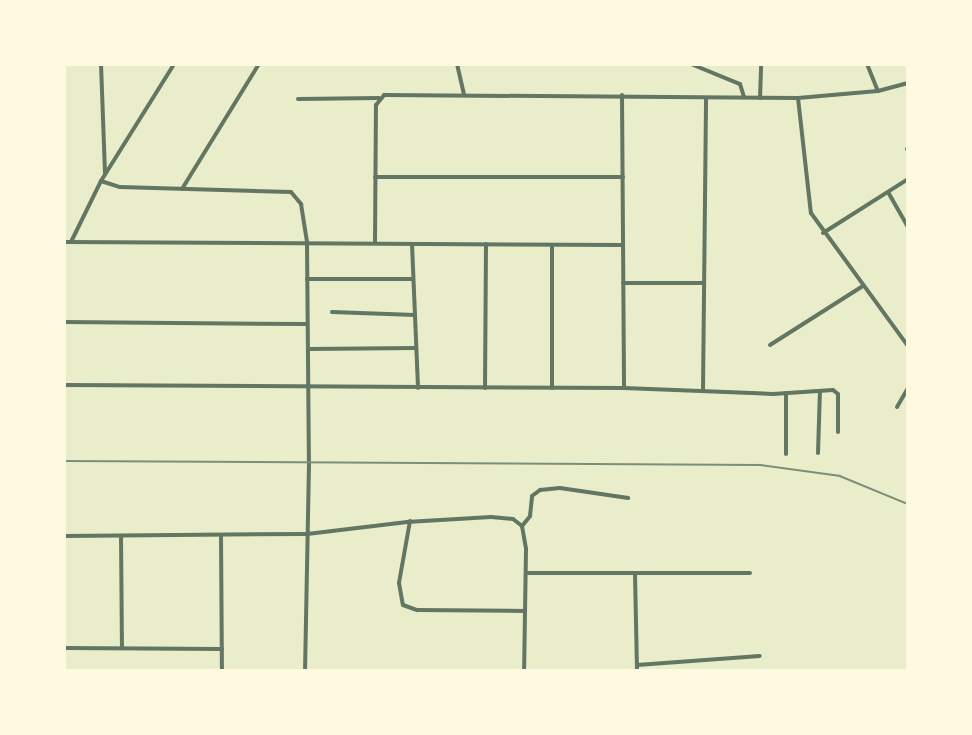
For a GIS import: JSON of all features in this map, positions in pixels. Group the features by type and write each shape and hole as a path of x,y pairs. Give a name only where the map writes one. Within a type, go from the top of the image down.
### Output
{"street":[{"path":"101,64 105,175"},
{"path":"71,242 101,181 174,64"},
{"path":"181,189 259,64"},
{"path":"457,64 464,94"},
{"path":"691,64 740,84 744,98"},
{"path":"760,98 761,64"},
{"path":"867,64 878,91"},
{"path":"298,99 369,96 379,99 392,93 798,98 878,91 908,83"},
{"path":"622,95 624,388"},
{"path":"703,390 706,98"},
{"path":"798,98 809,202 823,233 908,346"},
{"path":"375,243 375,177 379,99"},
{"path":"375,177 623,177"},
{"path":"823,233 908,178"},
{"path":"101,181 120,187 294,192 301,204 307,243 308,349 305,670"},
{"path":"888,192 908,227"},
{"path":"64,242 623,245"},
{"path":"412,244 418,388"},
{"path":"485,388 486,244"},
{"path":"552,245 552,388"},
{"path":"307,279 413,279"},
{"path":"624,283 704,283"},
{"path":"770,345 863,286"},
{"path":"332,312 415,315"},
{"path":"64,322 307,324"},
{"path":"308,349 416,348"},
{"path":"64,385 624,388 786,393 820,391 838,394 838,432"},
{"path":"897,407 908,388"},
{"path":"818,453 820,391"},
{"path":"786,393 786,454"},
{"path":"524,670 526,573 522,526 530,516 532,496 540,489 560,488 628,498"},
{"path":"64,536 307,534 410,521 491,517 513,519 522,526"},
{"path":"410,521 399,583 403,605 417,610 525,611"},
{"path":"121,536 122,648"},
{"path":"221,536 222,670"},
{"path":"526,573 750,573"},
{"path":"635,574 637,670"},
{"path":"64,648 222,649"},
{"path":"637,665 760,656"}],"railway":[{"path":"64,461 761,465 840,476 908,504"}]}
